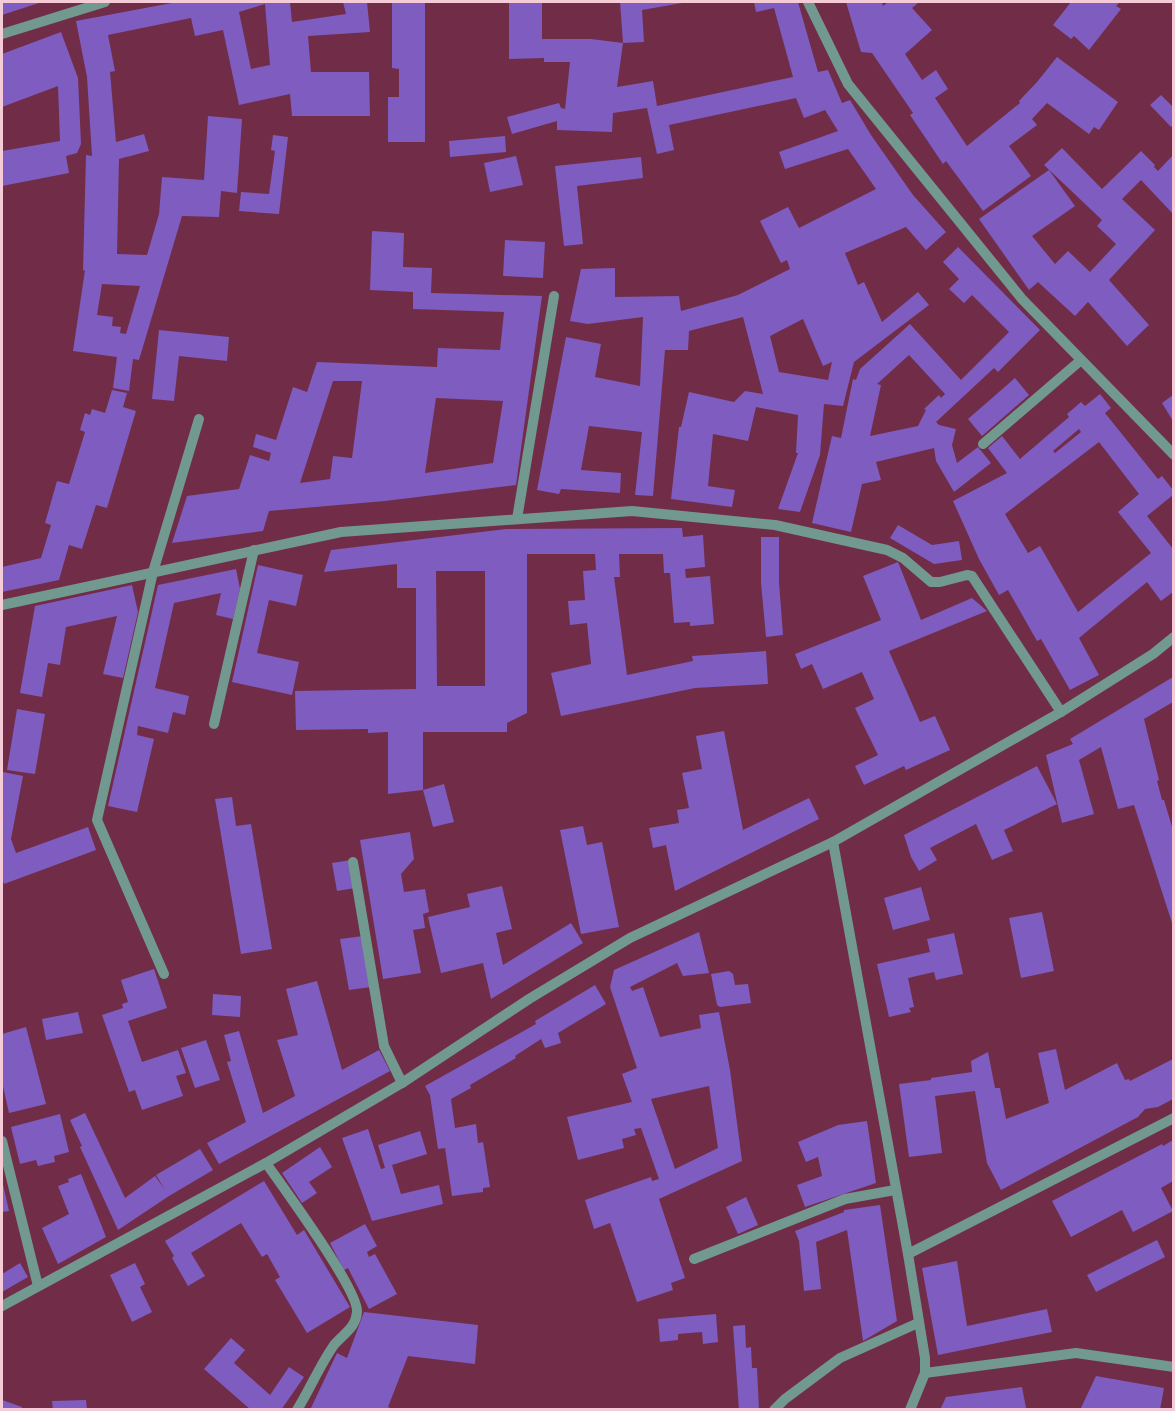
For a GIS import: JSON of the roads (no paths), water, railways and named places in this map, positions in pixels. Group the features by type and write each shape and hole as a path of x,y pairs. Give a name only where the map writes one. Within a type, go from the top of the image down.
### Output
{"street":[{"path":"2,34 105,2"},
{"path":"808,2 848,84 1022,299 1173,455"},
{"path":"517,519 554,296"},
{"path":"982,444 1081,360"},
{"path":"164,974 97,820 153,572 199,419"},
{"path":"2,605 341,532 632,511 775,525 887,550 903,558 931,582 972,576 1061,712"},
{"path":"214,724 254,550"},
{"path":"2,1306 266,1163 402,1083 529,999 630,938 833,842 1061,712 1153,654 1173,637"},
{"path":"833,842 908,1254 925,1373 910,1410"},
{"path":"353,862 384,1046 402,1083"},
{"path":"908,1254 1173,1118"},
{"path":"2,1141 38,1286"},
{"path":"266,1163 334,1263 355,1298 358,1311 354,1326 334,1345 297,1410"},
{"path":"694,1259 845,1199 895,1190"},
{"path":"774,1410 785,1399 840,1358 918,1323"},
{"path":"925,1373 1076,1353 1173,1367"}]}
